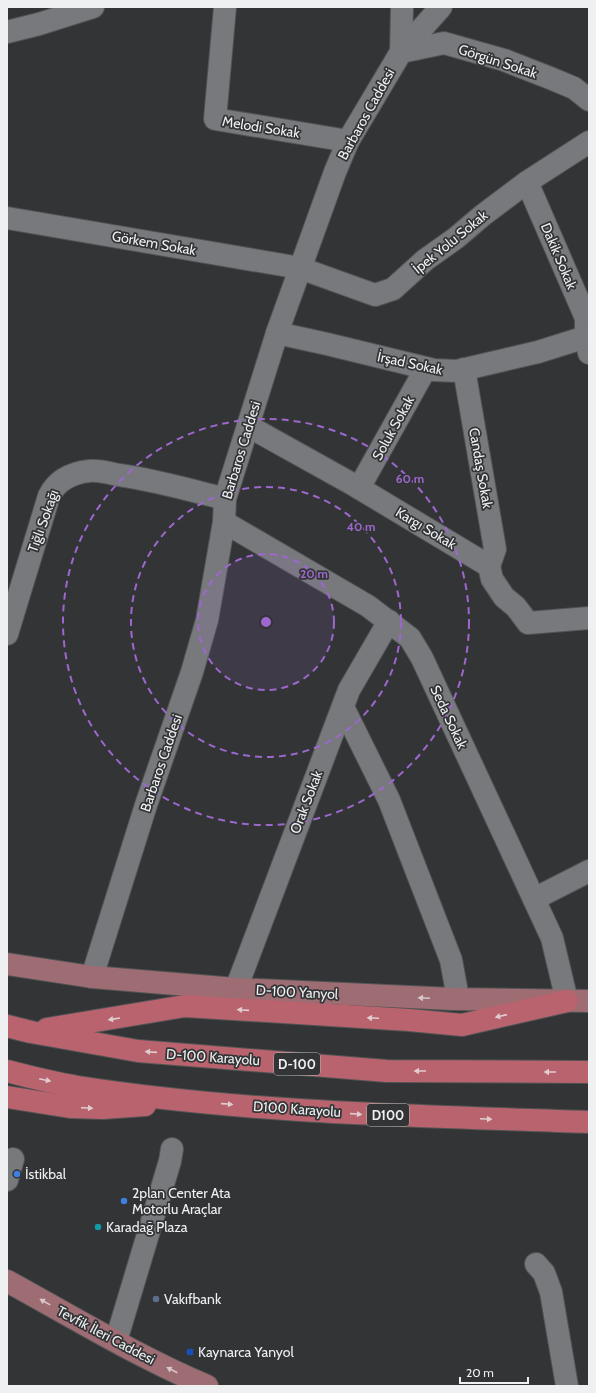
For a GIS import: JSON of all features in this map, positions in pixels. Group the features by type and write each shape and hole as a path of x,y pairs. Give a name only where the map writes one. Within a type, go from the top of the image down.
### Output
{"highway":[{"path":"31,1032 185,1006 409,1020 462,1025 567,1001"},
{"name":"D-100 Karayolu","path":"7,1026 31,1032 138,1051 387,1071 589,1072"},
{"name":"D100 Karayolu","path":"7,1071 76,1087 188,1101 372,1115 589,1122"},
{"path":"7,1097 70,1107 103,1108 188,1101"}],"main road":[{"name":"D-100 Yanyol","path":"7,964 92,977 236,989 454,999 589,1001"},
{"name":"Tevfik İleri Caddesi","path":"7,1281 116,1341 184,1376 207,1386"}],"street":[{"path":"7,32 37,15 93,7"},
{"name":"Melodi Sokak","path":"225,7 215,119 348,141"},
{"name":"Barbaros Caddesi","path":"92,977 146,805 201,642 207,620 224,522 225,499 277,333 348,141 401,52 402,7"},
{"path":"401,52 440,7"},
{"name":"Görgün Sokak","path":"401,52 444,43 504,60 574,88 589,100"},
{"name":"İpek Yolu Sokak","path":"300,268 375,295 393,289 425,260 456,238 483,215 528,182 589,142"},
{"name":"Dakik Sokak","path":"528,182 586,318 588,342"},
{"name":"Görkem Sokak","path":"7,218 300,268"},
{"name":"İrşad Sokak","path":"277,333 434,370 456,371 588,342"},
{"name":"Soluk Sokak","path":"359,488 426,368"},
{"name":"Candaş Sokak","path":"464,369 495,549 488,566"},
{"name":"Kargı Sokak","path":"248,426 359,488 488,566"},
{"name":"Tığlı Sokağı","path":"7,634 49,496 58,482 66,477 87,471 94,471 137,478 225,499"},
{"name":"Seda Sokak","path":"224,522 368,606 410,638 422,658 552,938 567,1001"},
{"path":"488,566 492,579 504,597 516,607 528,623 589,619"},
{"name":"Orak Sokak","path":"236,989 349,690 389,621"},
{"path":"343,707 389,800 451,960 456,987 454,999"},
{"path":"534,899 589,871"},
{"path":"116,1341 168,1168 172,1149"},
{"path":"7,1180 13,1159"},
{"path":"536,1264 544,1273 551,1292 567,1386"}],"place":[{"name":"İstikbal","path":"17,1174"},
{"name":"2plan Center Ata Motorlu Araçlar","path":"124,1201"},
{"name":"Karadağ Plaza","path":"98,1227"},
{"name":"Vakıfbank","path":"156,1299"},
{"name":"Kaynarca Yanyol","path":"190,1352"}]}
